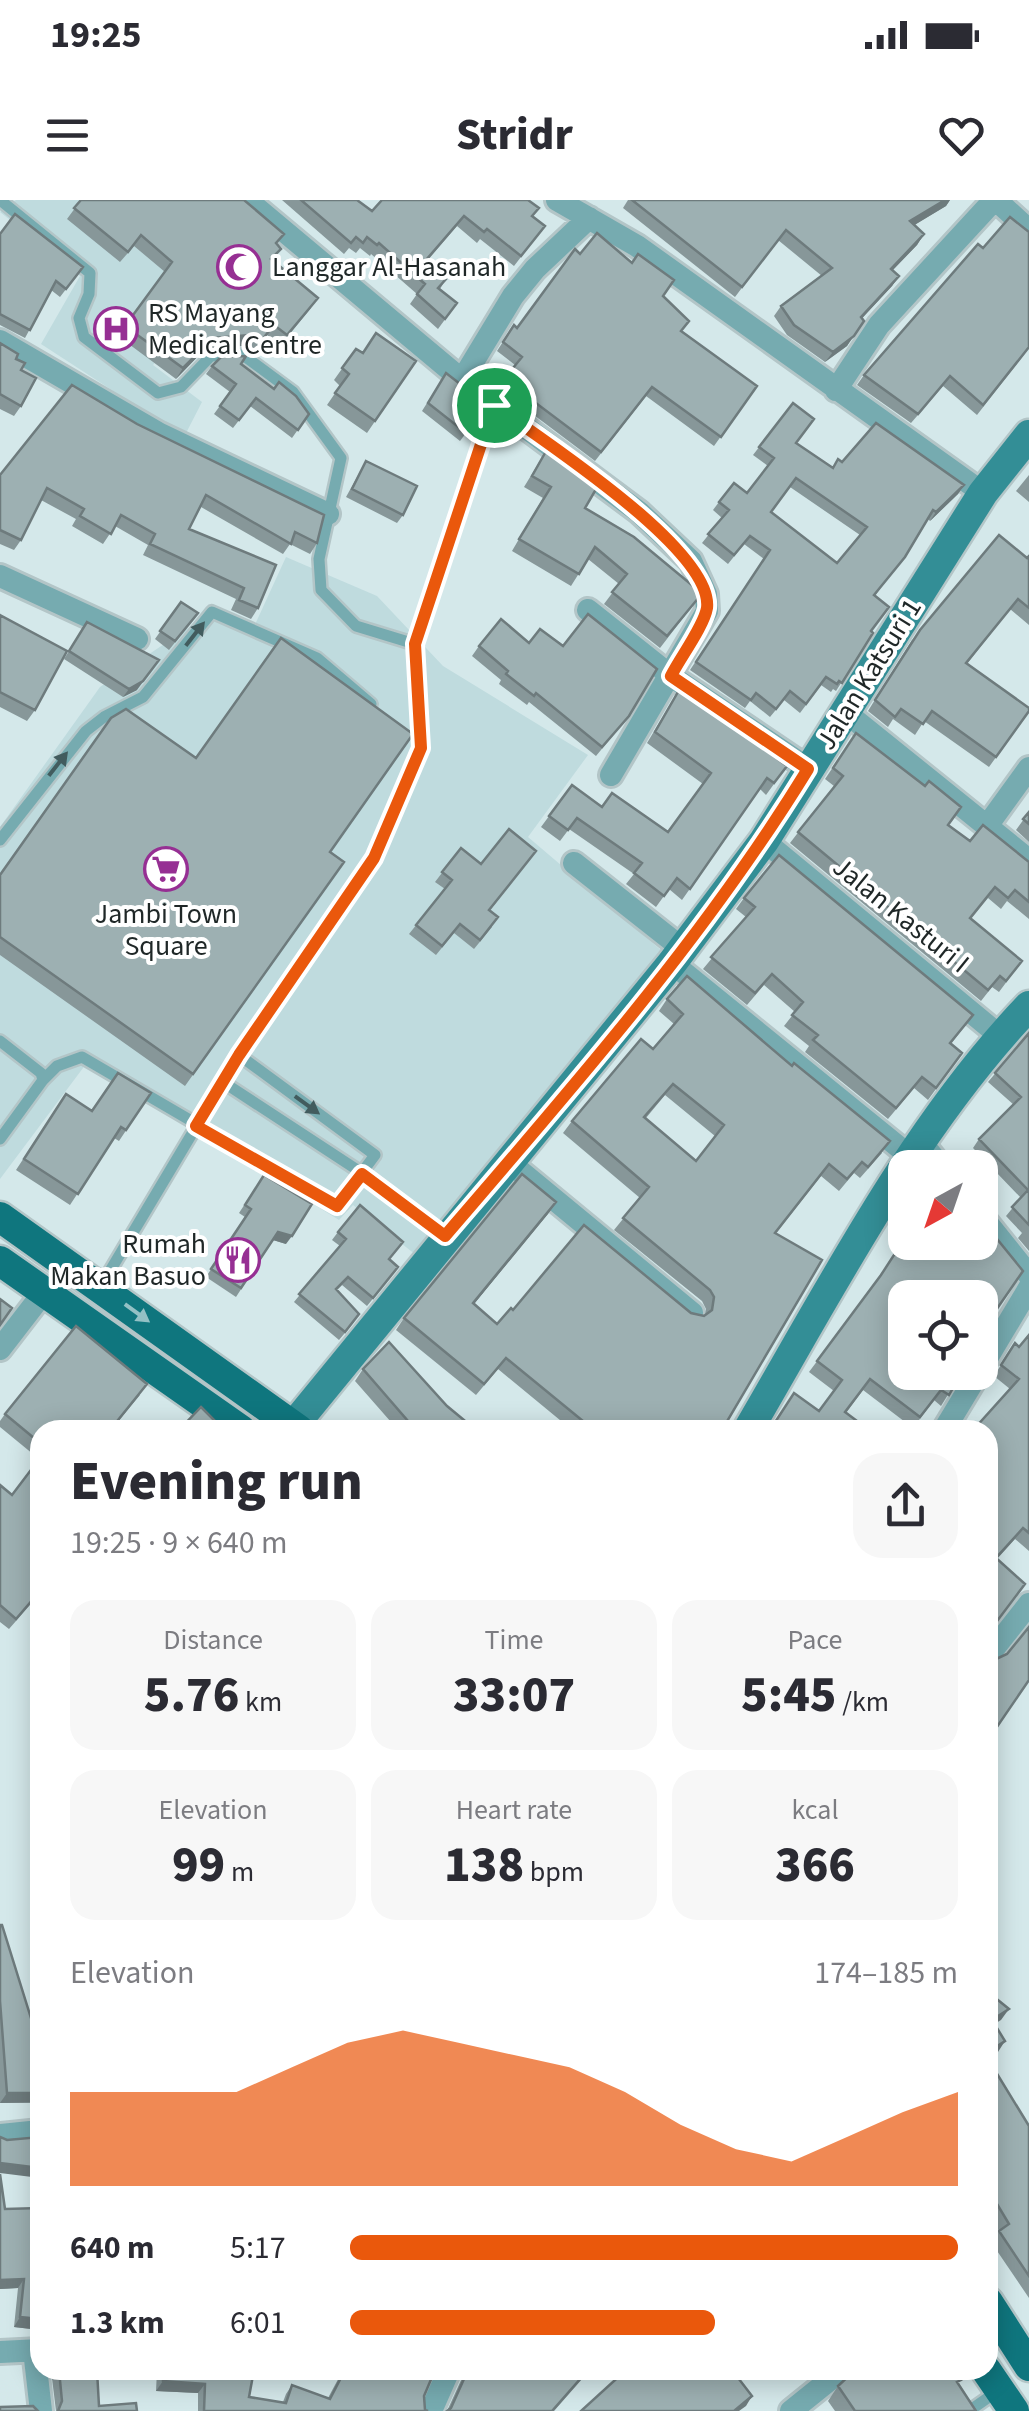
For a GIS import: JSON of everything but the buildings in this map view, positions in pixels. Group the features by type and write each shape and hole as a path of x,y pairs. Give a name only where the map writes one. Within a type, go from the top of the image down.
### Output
{"main road":[{"path":"0,1217 286,1420"},
{"path":"0,1261 227,1420"},
{"path":"998,2318 1029,2366"}],"street":[{"path":"247,200 462,380 640,512 690,561 706,594 707,610 611,774"},
{"path":"557,200 637,246 984,493"},
{"path":"836,390 879,325 995,200 1029,230"},
{"path":"462,380 534,268 589,218"},
{"path":"0,341 160,434 328,514"},
{"name":"Jalan Katsuri 1","path":"301,1420 445,1236 678,956 764,842 984,493 1029,436"},
{"path":"0,576 137,638"},
{"path":"588,610 671,676 808,769"},
{"path":"844,711 1029,860"},
{"path":"987,826 1029,768"},
{"name":"Jalan Kasturi I","path":"764,842 1000,1036"},
{"path":"574,863 678,956 917,1150 1000,1036 1029,1006"},
{"path":"509,1162 692,1313"},
{"path":"754,1420 888,1198"},
{"path":"998,1236 1029,1275"},
{"path":"998,1339 1029,1288"},
{"path":"0,1350 44,1292"},
{"path":"950,1420 968,1390"},
{"path":"998,1643 1029,1604"},
{"path":"0,2135 30,2132"},
{"path":"0,2352 30,2350"},
{"path":"39,2380 41,2411"},
{"path":"432,2411 446,2380"},
{"path":"790,2411 829,2380"}],"lane":[{"path":"0,200 90,273 90,294 79,318 84,337 158,393 181,387 211,356 243,355 293,392 342,458 320,559 321,590 356,626 415,644"},
{"path":"101,1286 239,1055 374,858 421,748 415,644 494,405"},
{"path":"0,840 86,731 104,717 143,698 212,612 316,658 376,709"},
{"path":"406,735 421,748"},
{"path":"0,1041 41,1073 43,1080"},
{"path":"0,1139 43,1080 58,1066 82,1057 337,1206 376,1155 239,1055"},
{"path":"223,1082 362,1174 445,1236"},
{"path":"969,2411 1000,2390"}],"shaded area":[{"name":"RS Mayang Medical Centre","path":"16,200 233,200 194,314 153,365 202,402 184,437 41,344 80,276 0,212"},
{"name":"Jambi Town Square","path":"286,557 377,596 443,666 588,755 528,837 662,951 416,1255 353,1205 339,1220 86,1064 0,1179 0,827 100,687 209,614 253,629"}],"place":[{"name":"Langgar Al-Hasanah","path":"239,267"},
{"name":"RS Mayang Medical Centre","path":"116,329"},
{"name":"Jambi Town Square","path":"166,869"},
{"name":"Rumah Makan Basuo","path":"238,1260"}],"route":[{"path":"494,405 640,512 690,561 706,594 707,610 671,676 808,769 764,842 683,949 445,1236 362,1174 337,1206 196,1126 239,1055 374,858 421,748 415,644 494,405"}]}
